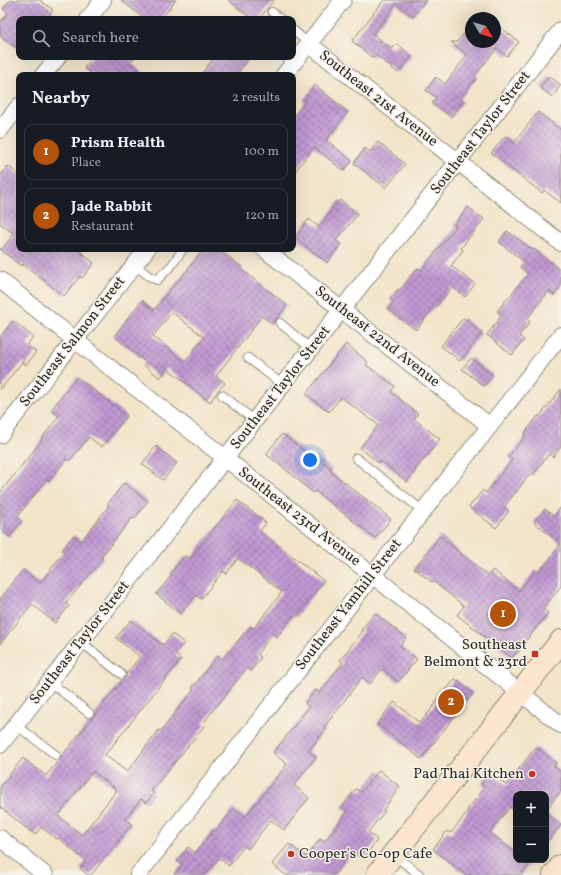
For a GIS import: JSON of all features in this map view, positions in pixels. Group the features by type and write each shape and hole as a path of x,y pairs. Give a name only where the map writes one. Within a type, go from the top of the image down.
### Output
{"main road":[{"path":"377,875 561,641"},
{"path":"554,875 561,866"}],"street":[{"path":"90,16 102,0"},
{"path":"286,72 309,44 337,2"},
{"name":"Southeast Taylor Street","path":"0,745 561,30"},
{"name":"Southeast 21st Avenue","path":"309,44 561,243"},
{"path":"46,72 56,60"},
{"path":"0,130 16,110"},
{"name":"Southeast Salmon Street","path":"0,435 145,252"},
{"name":"Southeast 22nd Avenue","path":"268,252 490,426"},
{"name":"Southeast 23rd Avenue","path":"0,280 561,724"},
{"name":"Southeast Yamhill Street","path":"138,875 561,335"},
{"path":"0,838 45,875"}],"lane":[{"path":"272,12 277,16"},
{"path":"296,33 309,44"},
{"path":"134,265 157,280 172,265 181,252"},
{"path":"280,323 311,349"},
{"path":"248,358 282,385"},
{"path":"222,396 254,421"},
{"path":"356,458 423,511"},
{"path":"80,642 121,674"},
{"path":"50,682 89,713"},
{"path":"16,725 56,755"},
{"path":"393,854 420,875"}],"building":[{"path":"10,0 40,0 53,10 49,16 16,16 16,48 0,35 0,23 8,13 3,9"},
{"path":"121,0 176,0 163,16 141,16"},
{"path":"228,0 274,0 261,16 248,16"},
{"path":"384,0 426,0 413,17 396,4 373,34 392,49 397,44 412,56 398,73 376,55 373,58 352,41"},
{"path":"501,28 519,42 507,56 497,48 501,48"},
{"path":"465,32 465,48 497,48 475,76 477,78 460,99 463,102 451,117 432,103 437,98 426,90 436,77 445,84 467,55 451,42 457,42"},
{"path":"91,60 132,60 130,62 142,72 89,72 84,68"},
{"path":"212,60 248,60 238,72 202,72"},
{"path":"549,76 561,85 552,97 540,87"},
{"path":"315,85 348,112 326,140 352,161 344,171 314,147 296,170 296,114 305,102 303,100"},
{"path":"538,112 561,130 561,203 544,190 542,193 491,153 505,136 514,143"},
{"path":"378,142 405,164 386,188 354,163 365,148 370,152"},
{"path":"8,166 16,173 16,252 81,252 94,263 82,278 80,276 64,296 23,264 21,266 0,249 2,249 14,234 0,223 0,176"},
{"path":"340,200 358,214 336,241 341,244 327,263 296,238 309,219 319,227"},
{"path":"468,207 484,219 461,248 463,250 451,266 475,284 465,297 452,287 416,330 388,309 393,302 390,299 398,289 400,290 418,268 421,270 456,227 454,225"},
{"path":"507,231 533,250 534,249 561,271 561,286 554,295 549,291 527,319 530,322 519,336 524,340 512,355 487,335 502,315 497,311 528,274 520,267 524,262 499,242"},
{"path":"202,252 222,252 243,268 242,270 287,305 272,324 262,316 216,376 225,383 210,402 167,368 160,378 144,365 146,362 114,336 142,300 154,310","holes":["172,312 204,337 185,362 153,336"]},
{"path":"463,318 482,333 460,361 441,346"},
{"path":"13,321 33,337 27,345 36,352 26,365 22,362 0,390 0,337"},
{"path":"346,344 368,362 366,365 395,386 391,392 418,414 414,419 440,439 407,482 381,461 379,463 360,448 378,425 341,397 329,412 306,394"},
{"path":"471,358 493,375 484,386 462,369"},
{"path":"77,377 127,416 102,447 89,437 69,461 66,459 49,481 47,479 17,517 22,521 9,537 0,530 0,493 59,416 51,410"},
{"path":"561,389 561,447 553,457 549,454 532,476 530,474 504,507 509,511 496,528 469,507 483,490 486,493 512,460 508,457 526,435 524,434 538,416 539,417"},
{"path":"282,434 314,459 316,457 332,469 330,471 391,519 375,538 315,491 313,493 266,454"},
{"path":"156,446 177,463 163,480 142,464"},
{"path":"124,483 148,501 134,519 132,518 101,557 103,558 66,603 69,606 55,623 32,604 0,644 0,599 23,570 40,583 64,552 62,550 74,535 81,541 109,506 107,505"},
{"path":"237,500 266,523 260,531 324,581 296,617 294,615 277,637 273,633 257,654 261,657 251,671 247,668 203,723 205,725 151,791 154,793 146,803 141,799 125,819 132,824 91,875 88,875 80,869 86,861 58,838 57,839 41,827 35,835 0,807 0,787 23,758 46,776 126,677 126,674 140,657 116,638 131,620 163,645 172,634 184,643 175,654 181,659 105,755 127,772 159,730 161,731 194,689 192,688 218,655 223,659 250,626 253,629 282,592 238,558 226,574 223,571 201,599 196,595 181,614 156,594 185,556 190,559","holes":["93,771 117,790 82,835 58,816"]},
{"path":"561,507 561,544 534,522 545,509 554,516"},
{"path":"440,536 488,576 493,570 519,591 535,570 538,573 561,544 561,586 543,609 548,613 512,658 457,615 464,606 414,568"},
{"path":"375,613 406,638 400,646 417,659 398,682 382,669 370,684 362,677 324,727 326,729 308,751 316,757 294,785 309,798 284,830 271,820 248,849 244,846 229,866 219,858 205,875 174,875 182,865 177,861 188,847 195,853 213,830 215,832 233,809 245,817 287,764 273,753 309,707 305,703 316,690 320,693 343,662 340,660"},
{"path":"455,679 473,693 421,759 377,724 394,702 420,723"},
{"path":"536,747 556,763 554,766 561,772 561,791 549,806 549,791 513,791 513,810 510,807 490,832 513,851 513,863 531,863 521,875 466,875 433,849 447,831 451,833 468,811 467,810 485,787 481,784 490,772 506,785"},
{"path":"379,770 400,787 383,810 385,811 368,832 377,840 363,859 353,851 334,875 286,875 272,864 289,844 306,857 320,839 324,842 348,811 342,807 356,789 361,792"},
{"path":"549,815 561,825 549,839"}],"place":[{"name":"Prism Health","path":"503,614"},
{"name":"Southeast Belmont & 23rd","path":"535,654"},
{"name":"Jade Rabbit","path":"451,702"},
{"name":"Pad Thai Kitchen","path":"532,774"},
{"name":"Cooper's Co-op Cafe","path":"291,854"}]}
